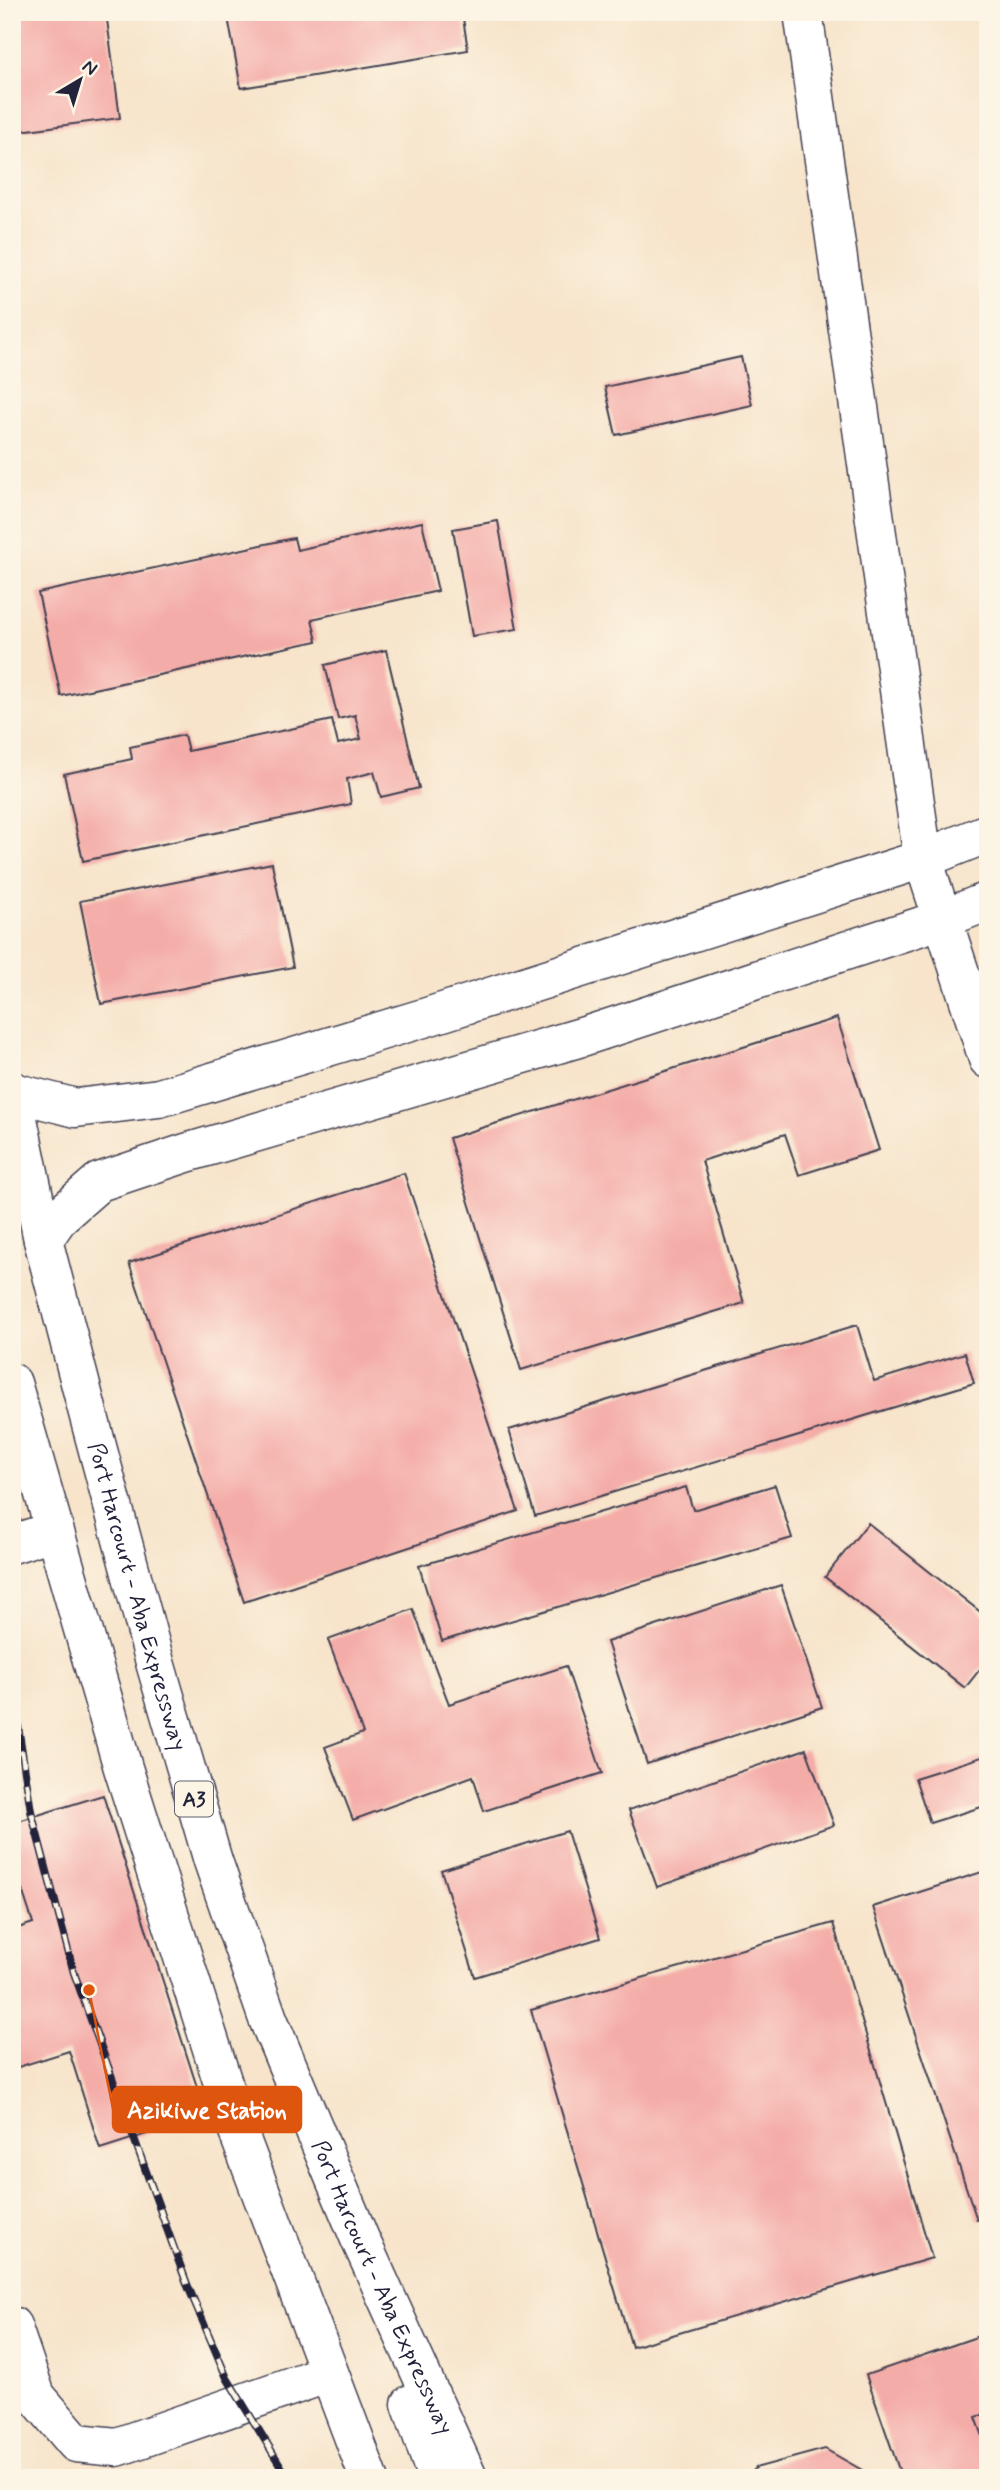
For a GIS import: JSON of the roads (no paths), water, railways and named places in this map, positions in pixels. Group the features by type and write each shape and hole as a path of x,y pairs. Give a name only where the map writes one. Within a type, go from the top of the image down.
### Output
{"main road":[{"path":"803,12 923,859 988,1059"},
{"path":"13,1091 76,1108 159,1098 427,1017 923,859 988,833"},
{"path":"44,1240 60,1216 99,1182 186,1153 585,1036 943,919 988,901"},
{"name":"Port Harcourt - Aba Expressway","path":"13,1091 44,1240 152,1653 212,1861 268,2019 360,2239 468,2478"},
{"path":"12,1383 21,1450 53,1531 123,1768 240,2137 369,2478"},
{"path":"12,1544 53,1531"},
{"path":"360,2239 423,2442 437,2478"},
{"path":"12,2326 36,2396 76,2443 117,2447 335,2391"},
{"path":"335,2391 357,2478"}],"railway":[{"path":"12,1687 31,1811 74,1973 187,2284 227,2378 288,2478"}],"place":[{"name":"Azikiwe Station","path":"89,1990"}]}
